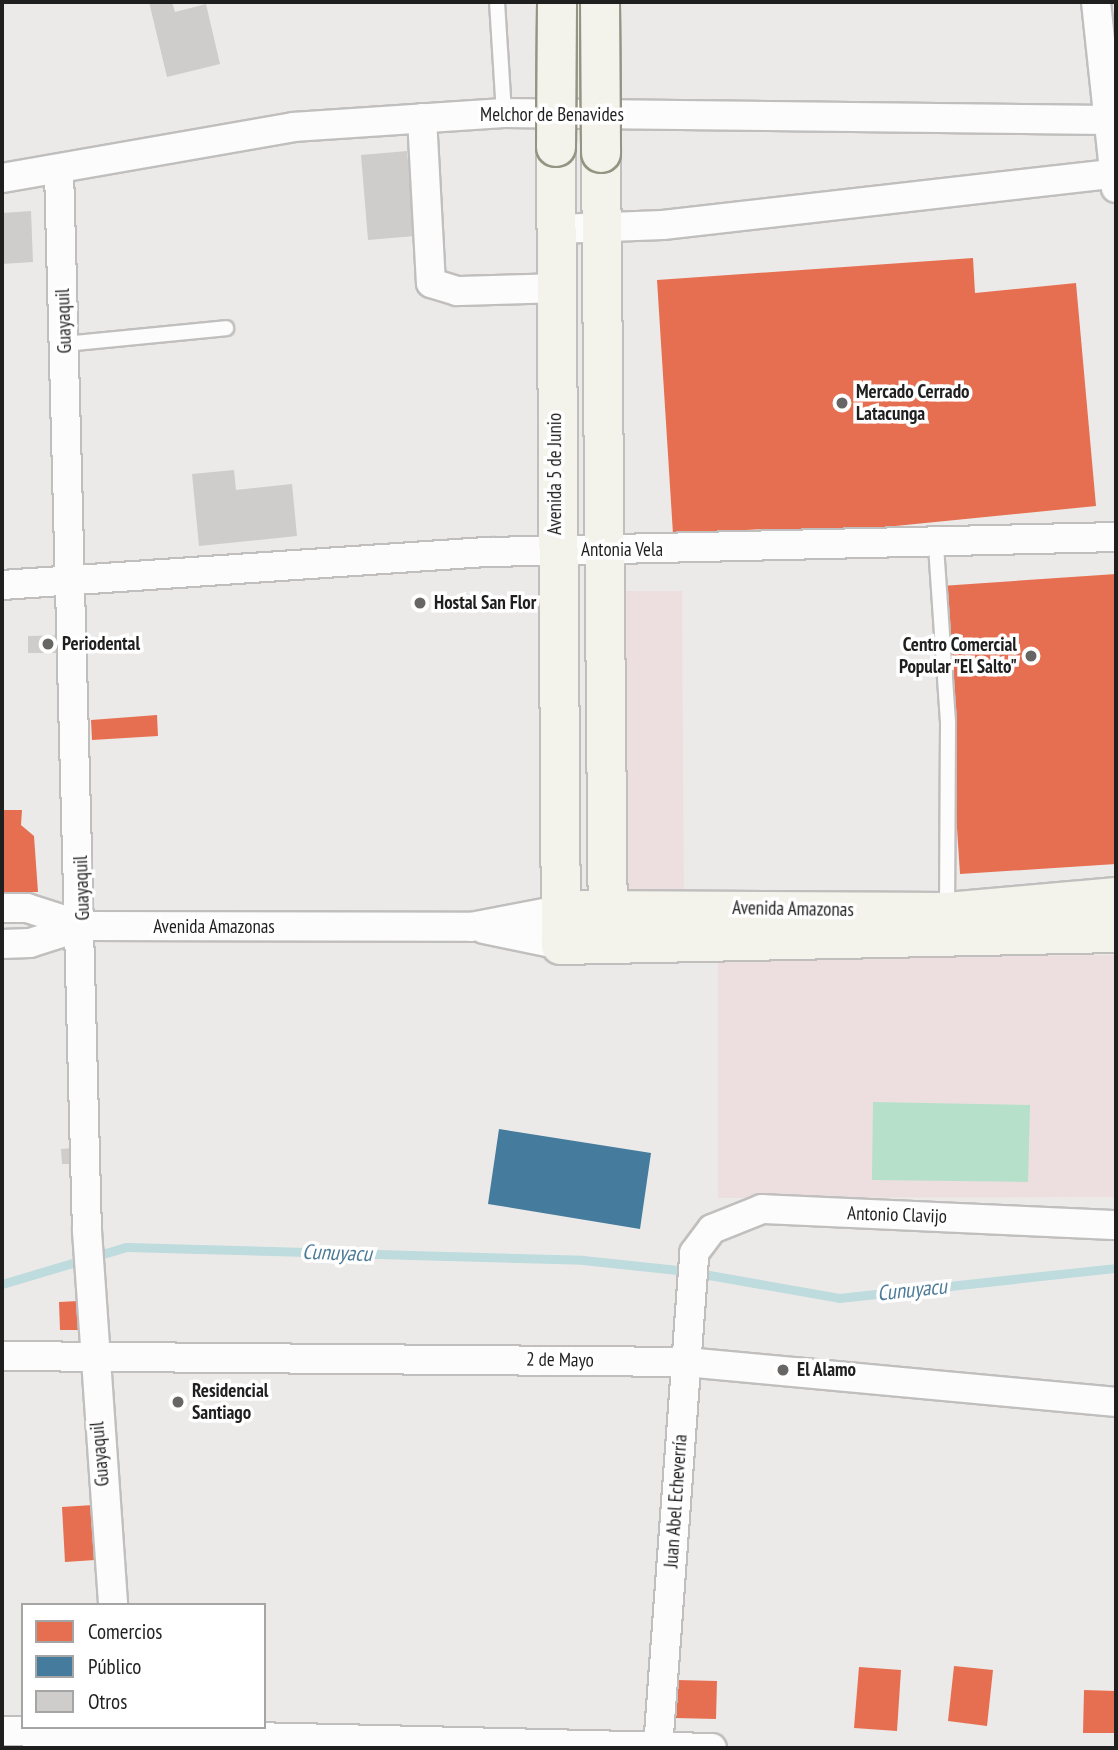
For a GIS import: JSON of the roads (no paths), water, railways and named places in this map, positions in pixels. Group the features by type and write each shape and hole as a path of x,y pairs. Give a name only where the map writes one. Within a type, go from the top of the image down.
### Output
{"main road":[{"name":"Avenida 5 de Junio","path":"557,2 555,551 560,928"},
{"path":"600,2 608,926"},
{"name":"Avenida Amazonas","path":"947,924 1116,897"},
{"name":"Avenida Amazonas","path":"560,928 947,924 1116,933"}],"street":[{"path":"558,229 602,228 1116,177 1103,83 1096,2"},
{"name":"Melchor de Benavides","path":"2,177 59,170 293,127 504,113 1108,120"},
{"path":"422,118 431,283 457,291 556,288"},
{"name":"Guayaquil","path":"59,170 83,926 87,1231 92,1356 113,1603"},
{"name":"Antonia Vela","path":"2,585 555,551 936,546 1116,537"},
{"name":"Avenida Amazonas","path":"2,908 27,908 83,926 560,928"},
{"name":"Avenida Amazonas","path":"2,944 30,943 83,926"},
{"name":"Antonio Clavijo","path":"694,1254 712,1230 762,1209 1116,1224"},
{"name":"Juan Abel Echeverría","path":"658,1747 694,1254"},
{"name":"2 de Mayo","path":"2,1356 686,1362 1116,1402"},
{"path":"2,1731 124,1738 712,1748"}],"lane":[{"path":"497,2 504,113"},
{"path":"64,344 226,328"},
{"path":"936,546 948,724 947,924"}],"waterway":[{"name":"Cunuyacu","path":"2,1284 126,1247 583,1260 677,1270"},
{"name":"Cunuyacu","path":"709,1275 839,1298 1116,1268"}],"place":[{"name":"Mercado Cerrado Latacunga","path":"842,403"},
{"name":"Hostal San Flor","path":"420,603"},
{"name":"Periodental","path":"48,644"},
{"name":"Centro Comercial Popular \"El Salto\"","path":"1031,656"},
{"name":"El Alamo","path":"783,1370"},
{"name":"Residencial Santiago","path":"178,1402"}]}
